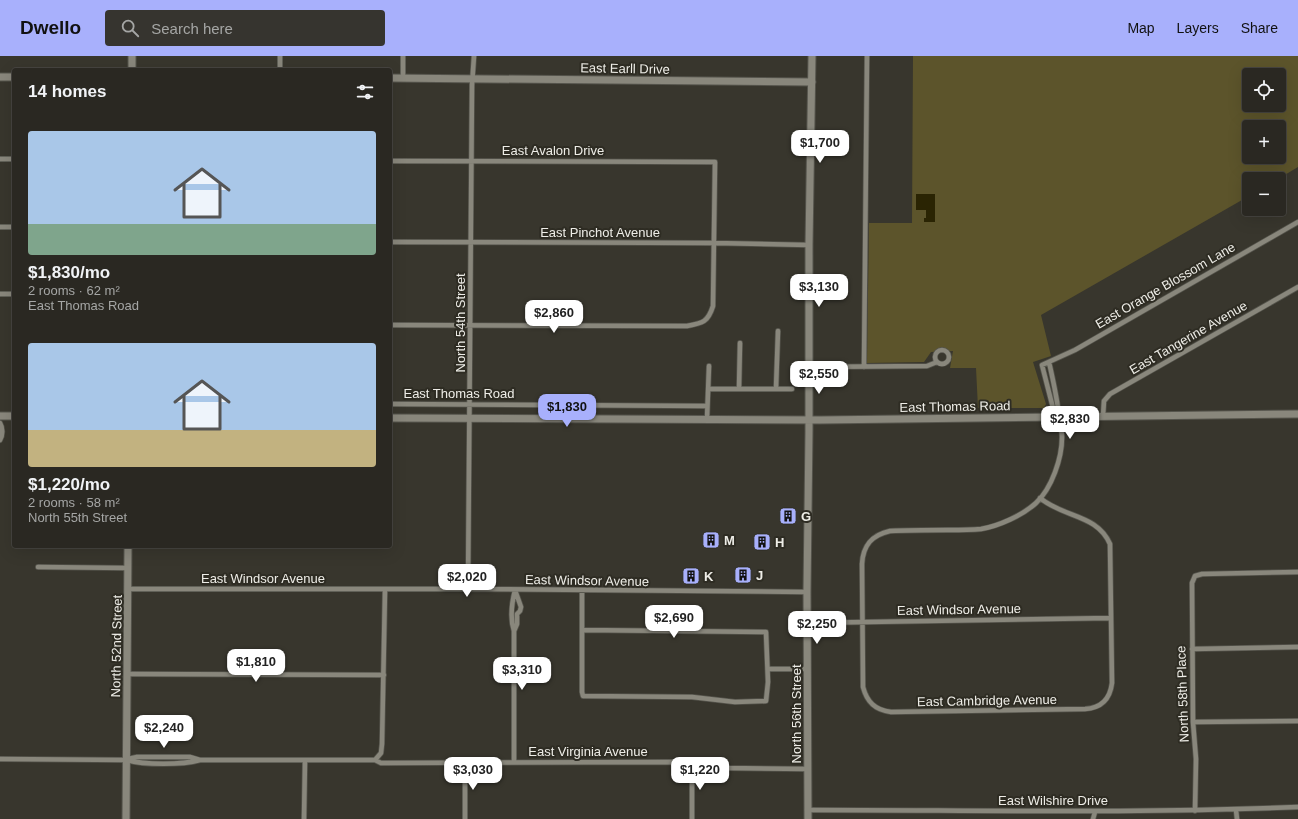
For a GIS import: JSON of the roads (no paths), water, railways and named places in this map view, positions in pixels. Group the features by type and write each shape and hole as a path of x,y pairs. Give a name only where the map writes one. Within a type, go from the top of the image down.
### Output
{"main road":[{"path":"132,56 132,68"},
{"name":"North 56th Street","path":"808,819 807,592 809,245 812,56"},
{"path":"0,77 12,77"},
{"name":"East Earll Drive","path":"392,78 812,82"},
{"name":"East Thomas Road","path":"392,418 809,420 1298,414"},
{"path":"0,416 12,416"},
{"name":"North 52nd Street","path":"126,819 128,548"}],"street":[{"path":"280,56 280,68"},
{"path":"403,56 403,78"},
{"name":"North 54th Street","path":"468,590 471,160 472,78 474,56"},
{"path":"864,366 867,56"},
{"path":"0,159 12,159"},
{"name":"East Avalon Drive","path":"392,160 715,162 714,243"},
{"name":"East Orange Blossom Lane","path":"1058,417 1053,408 1042,365 1075,350 1298,222"},
{"path":"0,226 12,227"},
{"name":"East Pinchot Avenue","path":"392,242 714,243 809,245"},
{"path":"392,325 687,326 701,324 710,317 713,306 714,243"},
{"name":"East Tangerine Avenue","path":"1103,416 1104,402 1110,394 1298,287"},
{"path":"0,294 12,294"},
{"path":"776,389 778,331"},
{"path":"739,389 740,343"},
{"path":"809,367 927,366 937,362"},
{"path":"863,622 862,558 864,550 871,541 882,533 890,531 971,530 994,526 1017,515 1035,504 1040,498 1053,475 1060,456 1062,431 1058,417 1058,399 1049,362"},
{"path":"708,419 707,406 709,366"},
{"path":"709,389 792,389"},
{"name":"East Thomas Road","path":"392,404 707,406"},
{"path":"0,422 2,427 2,437 0,440"},
{"path":"1040,498 1049,506 1098,526 1108,540 1110,551 1112,618"},
{"path":"38,567 128,568"},
{"name":"North 58th Place","path":"1195,811 1196,758 1193,722 1192,583 1195,576 1202,574 1298,572"},
{"name":"East Windsor Avenue","path":"128,589 807,592"},
{"path":"375,760 381,753 382,744 385,590"},
{"path":"515,590 521,607 520,611 515,614"},
{"path":"514,762 514,630 517,624 513,599 515,590"},
{"path":"582,591 582,630 582,692 583,696 692,697 735,702 766,702 768,669 766,632 582,630"},
{"name":"East Windsor Avenue","path":"808,623 1112,618"},
{"name":"East Cambridge Avenue","path":"863,622 863,687 868,701 878,709 891,712 1092,709 1101,705 1112,690 1112,618"},
{"path":"1192,649 1298,647"},
{"path":"768,669 807,669"},
{"path":"127,674 384,675"},
{"path":"1193,722 1298,721"},
{"name":"East Virginia Avenue","path":"0,759 127,760 137,757 190,757 200,760 375,760 381,763 704,763 725,768 808,769"},
{"path":"304,819 305,760"},
{"path":"465,762 465,819"},
{"path":"692,763 692,819"},
{"name":"East Wilshire Drive","path":"808,810 1095,812 1236,810 1298,807"},
{"path":"1236,810 1237,819"},
{"path":"1093,819 1095,812"}],"place":[{"name":"G","path":"788,516"},
{"name":"M","path":"711,540"},
{"name":"H","path":"762,542"},
{"name":"J","path":"743,575"},
{"name":"K","path":"691,576"}]}
